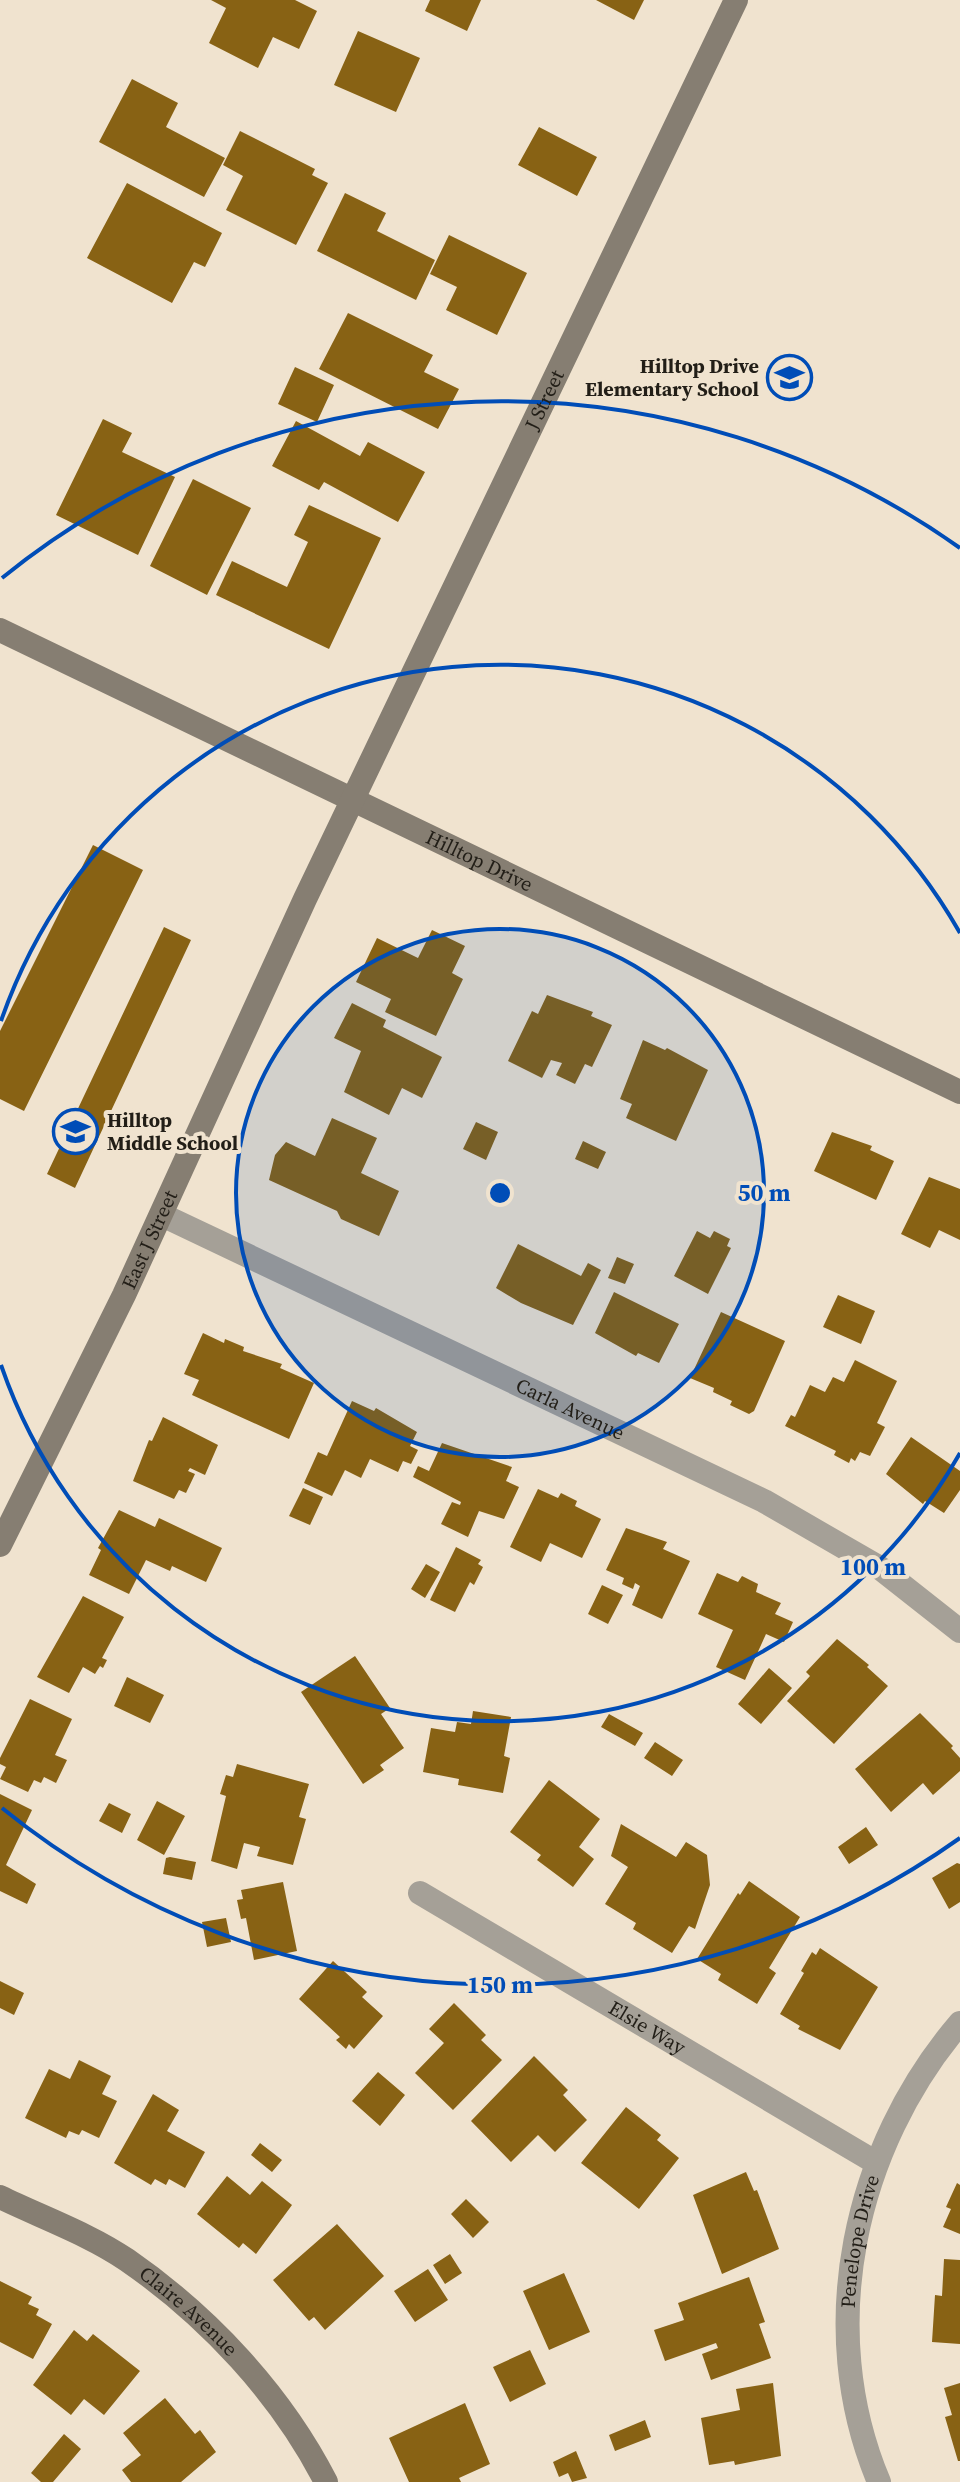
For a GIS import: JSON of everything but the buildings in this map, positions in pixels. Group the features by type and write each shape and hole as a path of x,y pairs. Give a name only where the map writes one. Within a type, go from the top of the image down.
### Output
{"street":[{"name":"J Street","path":"353,801 736,0"},
{"name":"Hilltop Drive","path":"0,630 960,1092"},
{"name":"East J Street","path":"0,1545 162,1215 353,801"},
{"name":"Carla Avenue","path":"162,1215 777,1508 880,1568 960,1631"},
{"name":"Elsie Way","path":"420,1893 875,2162"},
{"name":"Penelope Drive","path":"879,2482 859,2416 847,2313 849,2271 875,2162 932,2055 960,2023"},
{"name":"Claire Avenue","path":"0,2197 126,2259 193,2312 271,2396 326,2482"}],"place":[{"name":"Hilltop Drive Elementary School","path":"790,378"},
{"name":"Hilltop Middle School","path":"76,1132"}]}
